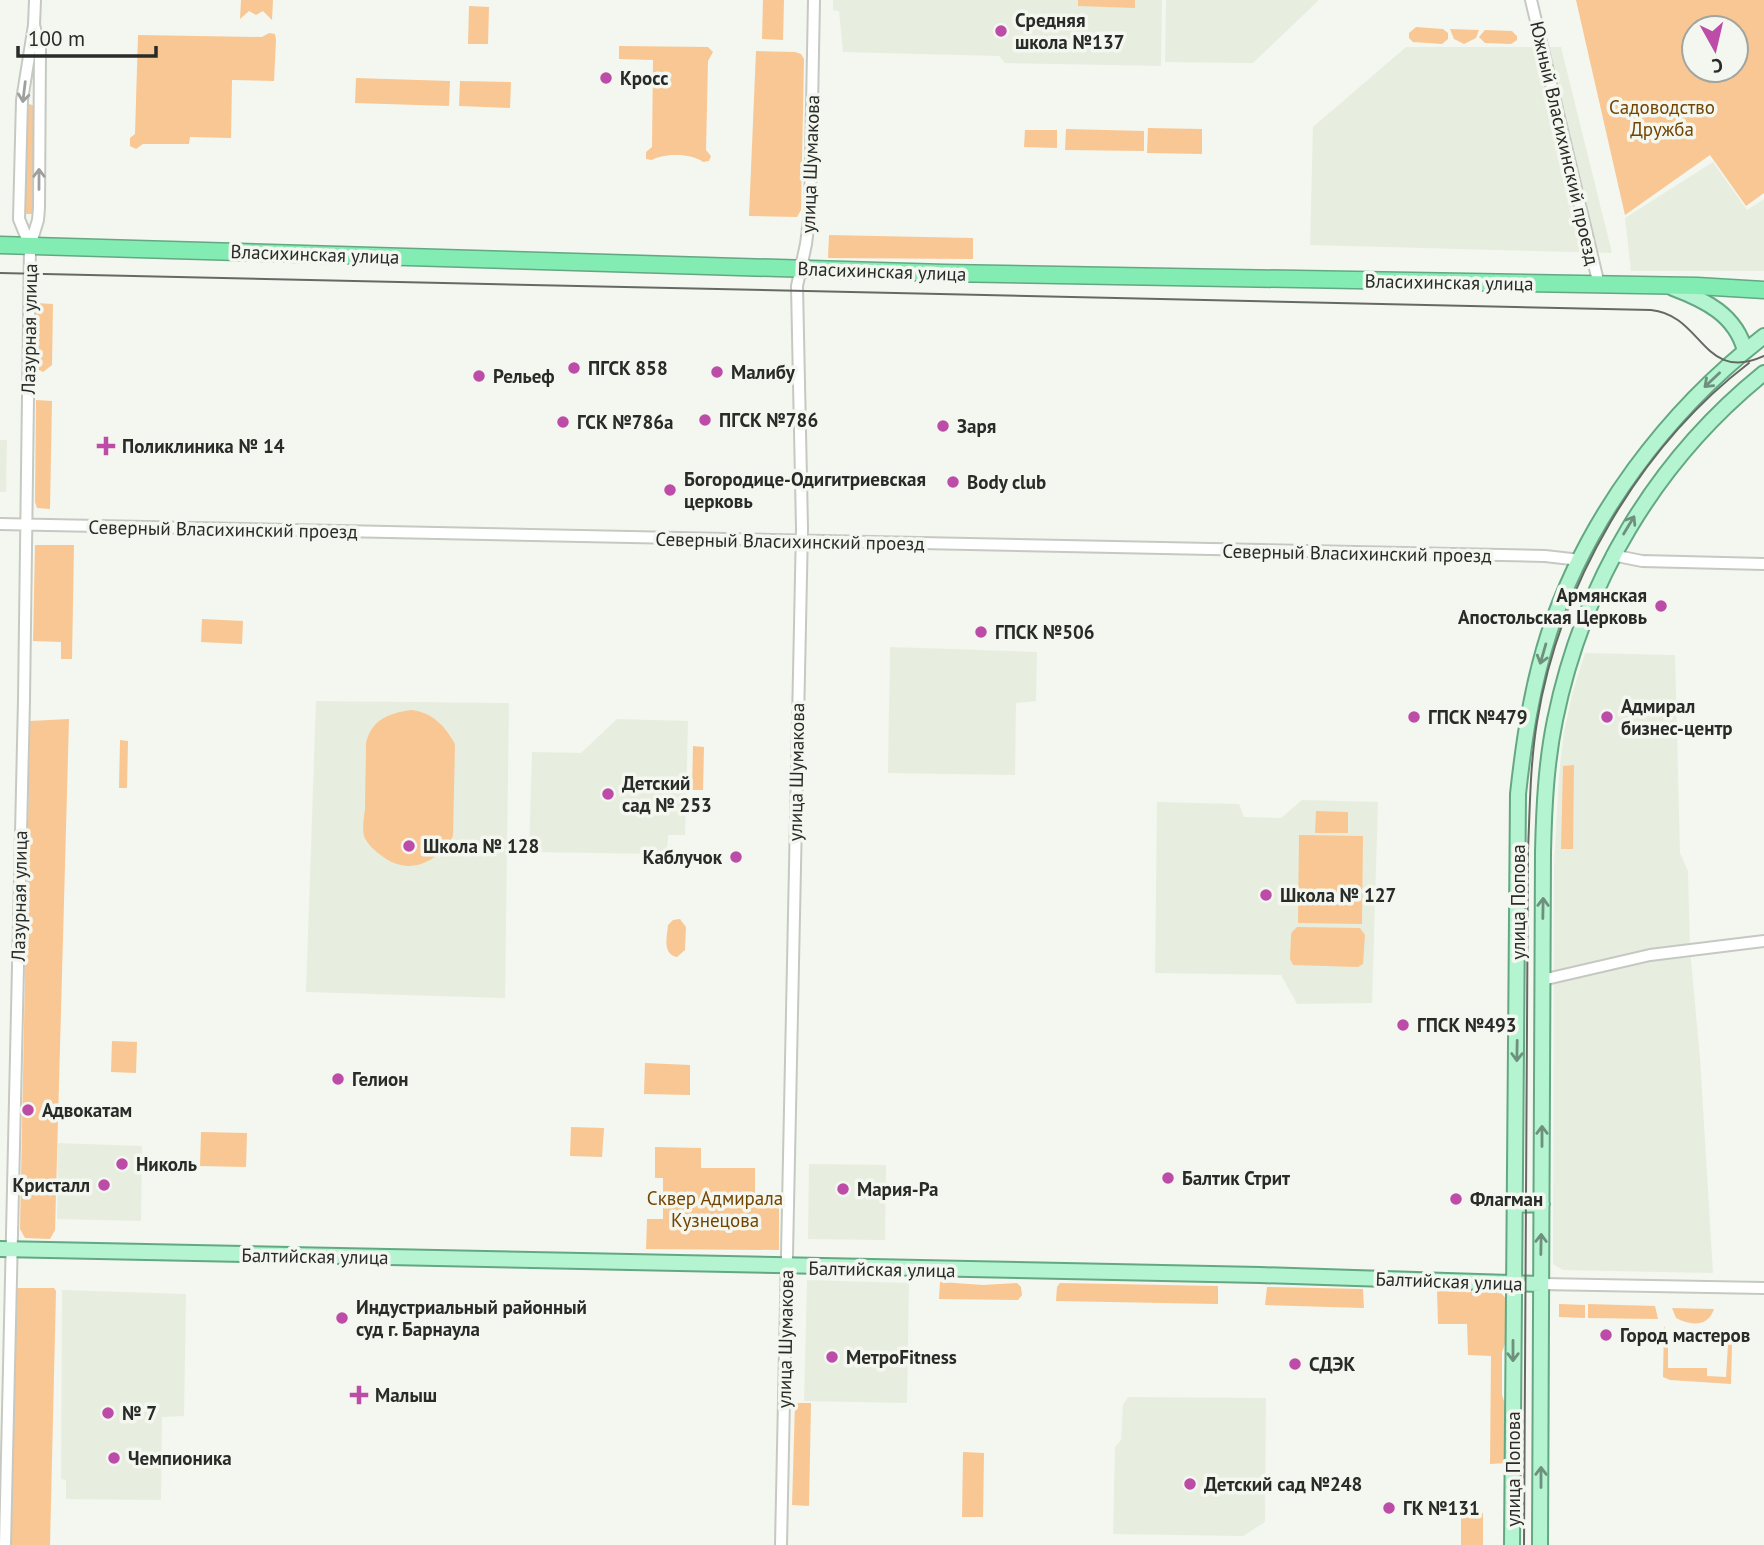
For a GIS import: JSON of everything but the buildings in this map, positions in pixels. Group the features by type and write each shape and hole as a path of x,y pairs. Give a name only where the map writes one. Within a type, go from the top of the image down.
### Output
{"highway":[{"name":"Власихинская улица","path":"0,245 801,268 1764,290"}],"main road":[{"path":"1668,286 1698,297 1717,311 1739,331 1745,351"},
{"name":"улица Попова","path":"1512,1545 1518,794 1528,714 1550,631 1580,560 1603,517 1660,436 1696,396 1764,336"},
{"name":"улица Попова","path":"1540,1545 1545,796 1554,722 1579,632 1612,555 1628,527 1662,478 1700,433 1764,373"},
{"path":"1514,1205 1542,1204"},
{"name":"Балтийская улица","path":"5,1249 1260,1275 1541,1284"}],"street":[{"name":"Лазурная улица","path":"30,246 19,219 22,100 34,25 35,0"},
{"name":"улица Шумакова","path":"781,1545 802,482 797,286 810,212 814,0"},
{"name":"Южный Власихинский проезд","path":"1531,0 1599,285"},
{"name":"Лазурная улица","path":"5,1545 5,1249 26,525 30,246 39,208 40,49 34,25"},
{"name":"Северный Власихинский проезд","path":"0,524 1545,556 1580,560"},
{"path":"1612,555 1642,561 1764,564"},
{"path":"1542,980 1650,956 1764,942"},
{"name":"Балтийская улица","path":"1541,1284 1764,1288"}],"shaded area":[{"name":"Средняя школа №137","path":"833,0 1162,0 1161,66 1005,63 999,56 843,52 839,11 833,10"},
{"path":"1166,0 1319,0 1253,63 1165,62"},
{"path":"1406,47 1561,47 1612,253 1310,245 1313,127"},
{"path":"1713,162 1747,210 1764,199 1764,271 1631,271 1625,218"},
{"path":"0,440 7,440 6,492 0,492"},
{"path":"890,647 1037,652 1036,701 1016,703 1015,775 888,773"},
{"path":"1585,653 1675,655 1680,853 1688,871 1690,949 1700,1058 1713,1273 1563,1270 1553,1264 1554,865 1564,732"},
{"name":"Школа № 128","path":"316,701 509,703 505,998 306,992"},
{"name":"Детский сад № 253","path":"617,719 688,721 685,835 668,835 667,854 529,852 532,752 581,753"},
{"name":"Школа № 127","path":"1302,800 1378,802 1372,1003 1297,1004 1281,975 1155,973 1157,802 1239,804 1244,817 1281,818"},
{"path":"58,1143 142,1146 141,1221 57,1219"},
{"path":"809,1164 886,1165 885,1240 808,1239"},
{"path":"807,1280 909,1283 907,1403 804,1401"},
{"path":"62,1290 186,1294 184,1416 162,1417 161,1500 66,1499 66,1480 61,1479"},
{"name":"Детский сад №248","path":"1128,1397 1266,1398 1265,1522 1243,1536 1113,1534 1115,1447 1121,1440 1123,1405"}],"green space":[{"path":"241,0 273,0 272,20 263,11 256,15 249,11 240,19"},
{"path":"763,0 784,0 783,40 762,39"},
{"path":"1078,0 1135,0 1135,8 1078,6"},
{"name":"Садоводство Дружба","path":"1576,0 1764,0 1764,193 1746,206 1710,155 1625,215"},
{"path":"469,6 489,7 488,44 468,44"},
{"path":"1416,27 1443,29 1448,33 1448,39 1442,44 1413,42 1409,33"},
{"path":"1450,29 1479,30 1476,38 1464,44 1454,39"},
{"path":"1485,30 1512,31 1517,40 1511,44 1485,43 1479,37"},
{"path":"269,33 275,34 276,40 274,81 232,80 231,138 190,137 189,144 143,144 136,149 130,146 130,138 135,134 138,35 262,37"},
{"path":"619,46 708,47 713,52 708,61 706,150 711,156 709,161 703,162 678,155 646,159 646,152 652,147 653,60 619,59"},
{"path":"756,51 795,52 801,54 804,59 801,210 797,217 749,216"},
{"path":"356,78 450,81 449,106 355,103"},
{"path":"460,81 511,82 510,108 459,106"},
{"path":"29,104 35,106 34,214 24,214 26,107"},
{"path":"1148,128 1202,129 1202,154 1147,153"},
{"path":"1066,129 1144,131 1144,151 1065,150"},
{"path":"1025,130 1057,130 1057,148 1024,147"},
{"path":"829,235 973,238 973,259 828,258"},
{"path":"36,303 53,304 52,365 43,372 35,368"},
{"path":"36,400 52,401 50,509 37,508 35,502"},
{"path":"35,545 74,545 72,659 61,659 61,642 33,641"},
{"path":"202,619 243,621 242,644 201,642"},
{"path":"412,710 438,721 455,744 453,836 431,859 412,866 392,862 382,856 367,842 363,830 366,743 369,735 372,728 383,719"},
{"path":"69,719 55,1230 50,1239 25,1238 20,1229 30,721"},
{"path":"120,740 128,741 127,788 119,788"},
{"path":"693,746 704,747 703,790 692,790"},
{"path":"1574,765 1573,849 1561,849 1563,766"},
{"path":"1316,811 1348,812 1348,833 1315,833"},
{"path":"1299,835 1363,836 1362,924 1298,923"},
{"path":"680,919 686,927 685,950 677,957 667,949 666,940 668,925 673,920"},
{"path":"1297,927 1360,928 1365,935 1363,964 1358,967 1293,965 1290,959 1291,935"},
{"path":"112,1041 137,1042 136,1073 111,1072"},
{"path":"645,1063 690,1065 690,1095 644,1094"},
{"path":"571,1127 604,1128 602,1157 570,1156"},
{"path":"201,1132 247,1133 246,1167 200,1166"},
{"name":"Сквер Адмирала Кузнецова","path":"655,1147 701,1148 701,1168 755,1168 755,1200 779,1200 779,1250 646,1249 647,1219 663,1219 663,1178 655,1178"},
{"path":"940,1282 983,1285 1017,1283 1021,1287 1022,1295 1018,1300 939,1299"},
{"path":"1060,1283 1218,1286 1218,1304 1056,1301"},
{"path":"1267,1287 1363,1289 1364,1308 1265,1305"},
{"path":"17,1288 54,1288 56,1291 50,1545 11,1545"},
{"path":"1437,1291 1500,1292 1509,1302 1509,1333 1502,1352 1502,1395 1509,1415 1507,1463 1490,1464 1491,1356 1468,1355 1467,1324 1438,1324"},
{"path":"1559,1304 1585,1305 1585,1318 1559,1317"},
{"path":"1588,1304 1655,1306 1658,1319 1588,1318"},
{"path":"1672,1308 1714,1309 1708,1319 1693,1323 1676,1318"},
{"path":"1664,1326 1668,1336 1668,1368 1707,1368 1707,1376 1726,1377 1728,1344 1732,1345 1731,1384 1670,1380 1663,1377"},
{"path":"795,1403 811,1403 809,1506 792,1505"},
{"path":"963,1452 984,1453 983,1517 962,1517"},
{"path":"1461,1513 1483,1513 1483,1545 1461,1545"}],"tram line":[{"path":"0,273 1651,310 1682,323 1715,355 1728,361 1744,362 1764,356"},
{"path":"1524,1545 1528,850 1537,722 1548,671 1564,620 1610,523 1639,478 1673,435 1709,397 1749,363"}],"place":[{"name":"Средняя школа №137","path":"1001,31"},
{"name":"Кросс","path":"606,78"},
{"name":"ПГСК 858","path":"574,368"},
{"name":"Малибу","path":"717,372"},
{"name":"Рельеф","path":"479,376"},
{"name":"ПГСК №786","path":"705,420"},
{"name":"ГСК №786а","path":"563,422"},
{"name":"Заря","path":"943,426"},
{"name":"Поликлиника № 14","path":"106,446"},
{"name":"Body club","path":"953,482"},
{"name":"Богородице-Одигитриевская церковь","path":"670,490"},
{"name":"Армянская Апостольская Церковь","path":"1661,606"},
{"name":"ГПСК №506","path":"981,632"},
{"name":"ГПСК №479","path":"1414,717"},
{"name":"Адмирал бизнес-центр","path":"1607,717"},
{"name":"Детский сад № 253","path":"608,794"},
{"name":"Школа № 128","path":"409,846"},
{"name":"Каблучок","path":"736,857"},
{"name":"Школа № 127","path":"1266,895"},
{"name":"ГПСК №493","path":"1403,1025"},
{"name":"Гелион","path":"338,1079"},
{"name":"Адвокатам","path":"28,1110"},
{"name":"Николь","path":"122,1164"},
{"name":"Балтик Стрит","path":"1168,1178"},
{"name":"Кристалл","path":"104,1185"},
{"name":"Мария-Ра","path":"843,1189"},
{"name":"Флагман","path":"1456,1199"},
{"name":"Индустриальный районный суд г. Барнаула","path":"342,1318"},
{"name":"Город мастеров","path":"1606,1335"},
{"name":"МетроFitness","path":"832,1357"},
{"name":"СДЭК","path":"1295,1364"},
{"name":"Малыш","path":"359,1395"},
{"name":"№ 7","path":"108,1413"},
{"name":"Чемпионика","path":"114,1458"},
{"name":"Детский сад №248","path":"1190,1484"},
{"name":"ГК №131","path":"1389,1508"}]}
